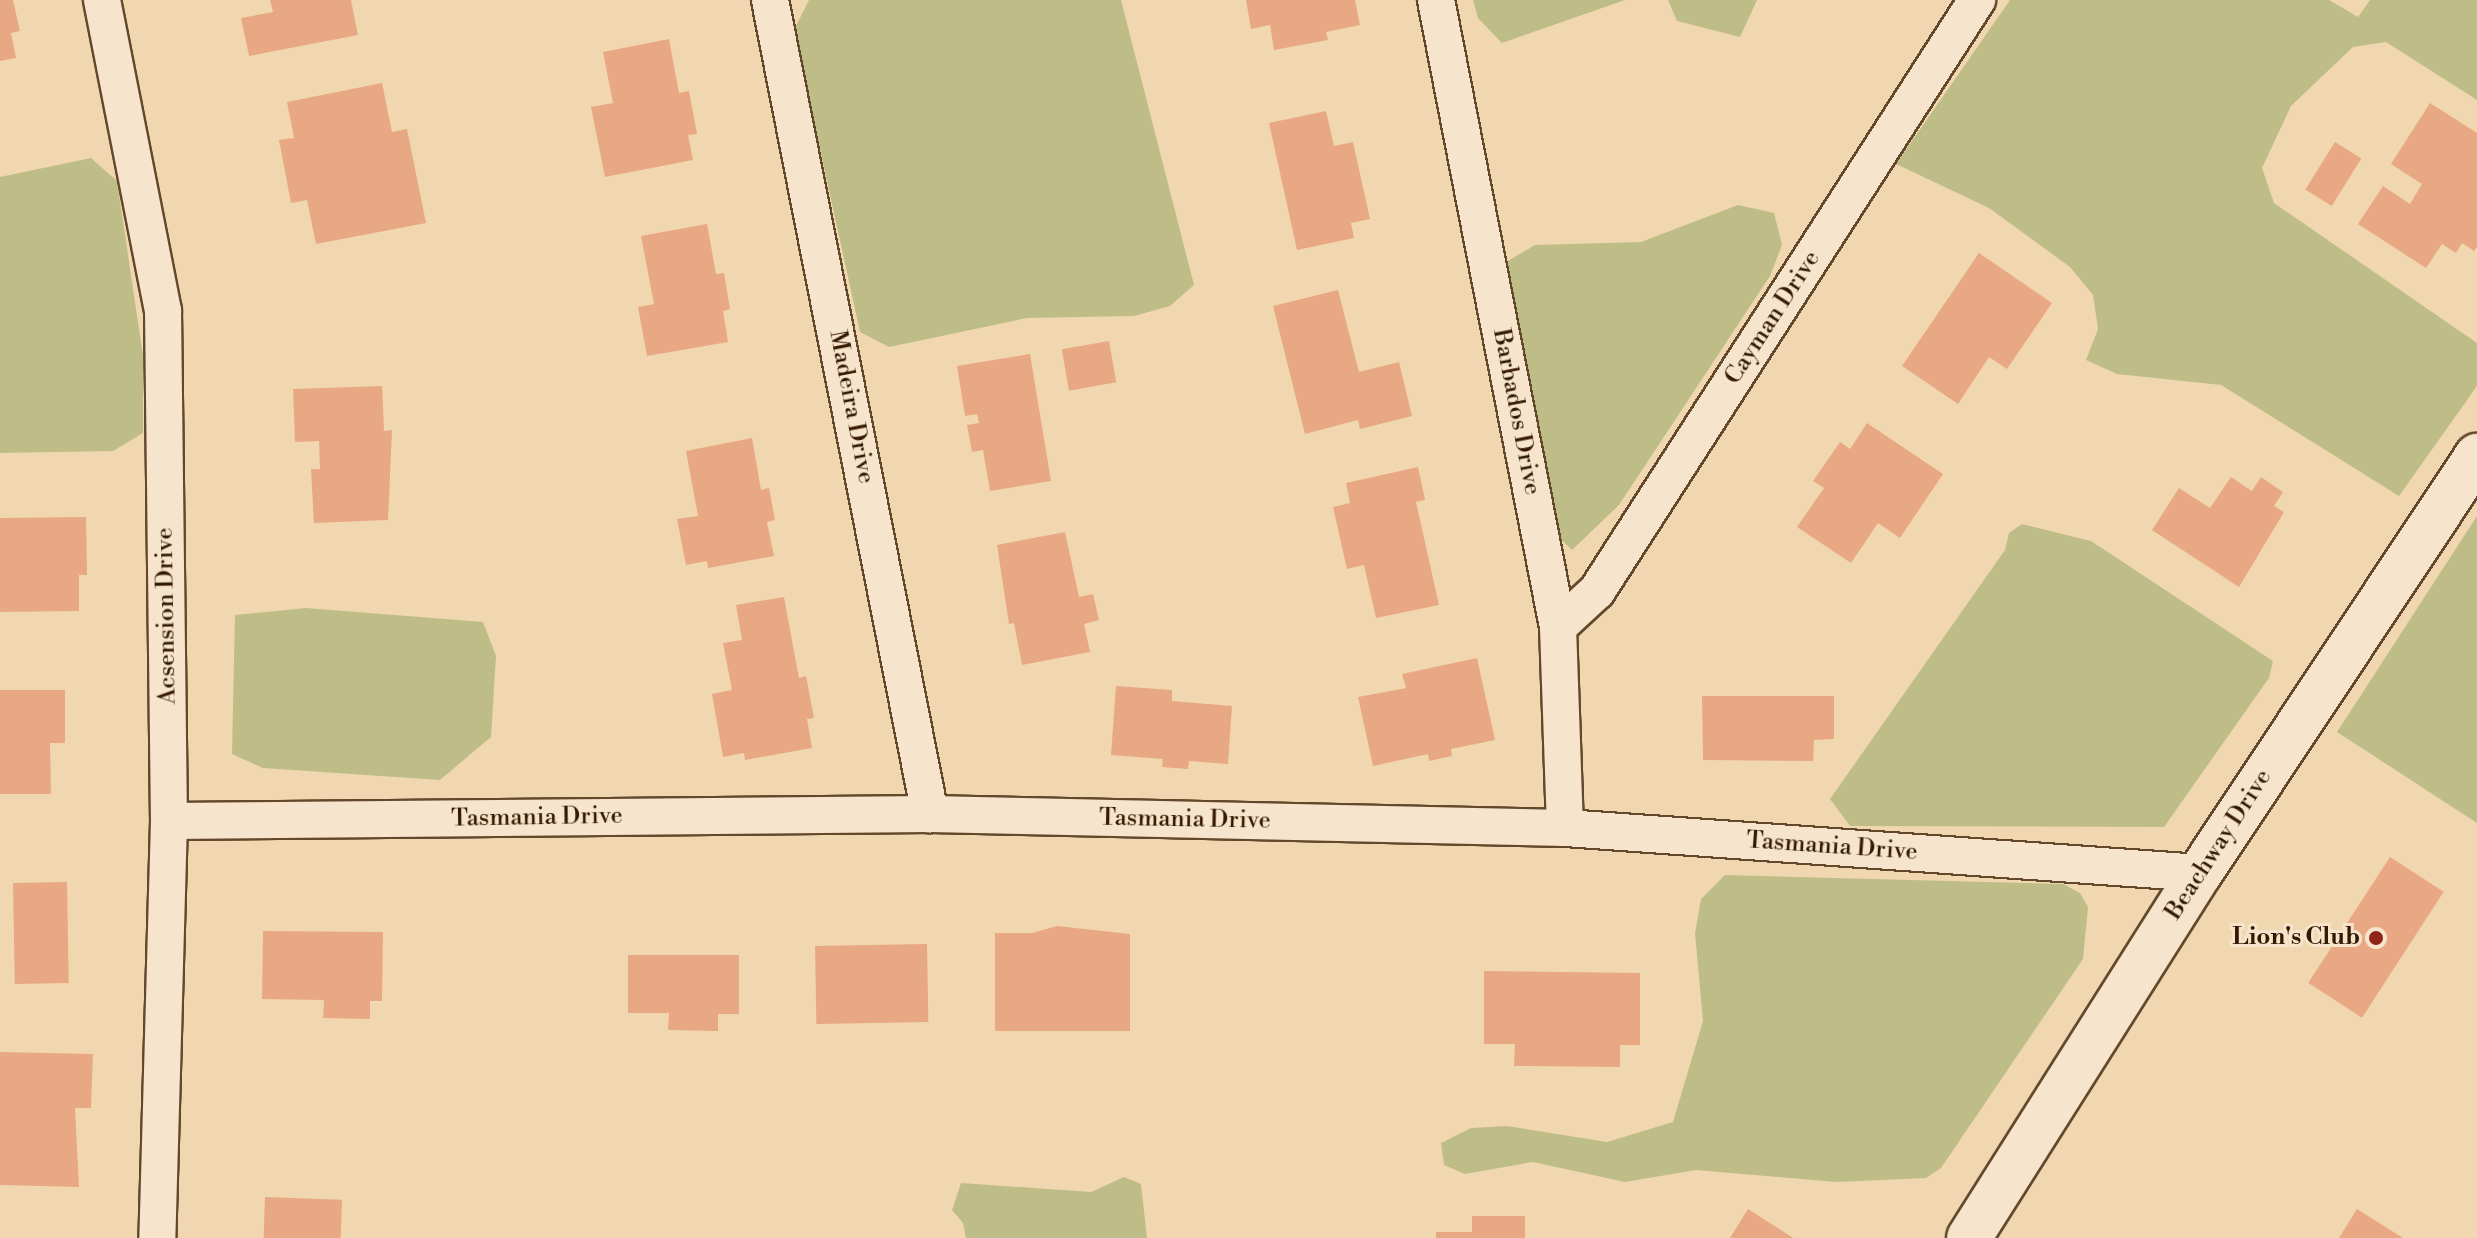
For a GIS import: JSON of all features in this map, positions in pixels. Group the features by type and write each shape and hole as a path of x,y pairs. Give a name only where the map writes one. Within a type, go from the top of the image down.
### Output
{"street":[{"name":"Acsension Drive","path":"102,0 163,310 169,821 157,1238"},
{"name":"Madeira Drive","path":"770,0 930,814"},
{"name":"Barbados Drive","path":"1436,0 1558,627 1565,828"},
{"name":"Cayman Drive","path":"1558,627 1597,591 1977,0"},
{"name":"Beachway Drive","path":"1969,1238 2200,873 2477,456"},
{"name":"Tasmania Drive","path":"169,821 930,814 1565,828 2200,873"}],"shaded area":[{"path":"809,0 1121,0 1194,285 1170,306 1134,316 1027,318 889,347 860,332 794,30"},
{"path":"1473,0 1625,0 1502,43 1478,18"},
{"path":"1668,0 1757,0 1740,37 1677,21"},
{"path":"2010,0 2329,0 2358,17 2370,0 2477,0 2477,100 2386,42 2353,47 2291,106 2262,168 2274,203 2477,343 2477,386 2399,496 2221,385 2117,374 2086,360 2098,329 2093,295 2070,267 1989,208 1896,164"},
{"path":"91,158 117,181 143,356 143,433 113,451 0,453 0,177"},
{"path":"1738,205 1774,213 1782,245 1770,276 1619,505 1572,550 1521,500 1506,262 1535,245 1641,242"},
{"path":"2477,516 2477,823 2337,732"},
{"path":"2022,524 2091,541 2273,661 2269,678 2164,827 1850,826 1830,799 2005,550 2009,533"},
{"path":"306,608 483,622 496,656 491,737 440,780 263,768 232,754 235,615"},
{"path":"1725,875 2063,884 2080,893 2088,907 2083,959 1941,1168 1926,1178 1837,1182 1696,1170 1625,1182 1533,1162 1465,1174 1444,1165 1441,1143 1471,1128 1507,1126 1607,1142 1673,1122 1703,1021 1695,933 1701,899"},
{"path":"1124,1177 1141,1184 1147,1238 966,1238 963,1223 952,1210 961,1183 1091,1192"}],"building":[{"path":"0,0 13,0 20,31 11,33 16,58 0,61"},
{"path":"270,0 351,0 358,35 249,56 241,18 273,12"},
{"path":"1246,0 1355,0 1360,25 1326,32 1328,40 1274,50 1270,25 1251,29"},
{"path":"669,39 679,93 689,91 697,134 688,135 693,160 605,177 591,107 613,103 603,52"},
{"path":"382,83 392,132 407,129 426,223 316,244 307,200 291,203 279,140 294,138 287,102"},
{"path":"2430,103 2477,133 2477,247 2474,251 2462,243 2456,253 2442,244 2426,268 2358,224 2383,186 2410,204 2422,184 2391,164"},
{"path":"1326,111 1334,146 1353,142 1370,219 1351,223 1354,238 1297,250 1269,123"},
{"path":"2335,142 2361,158 2332,206 2305,189"},
{"path":"707,224 716,274 724,273 730,309 723,311 728,342 647,356 638,307 654,304 641,236"},
{"path":"1979,253 2052,303 2007,369 1989,357 1958,404 1902,366"},
{"path":"1338,290 1359,372 1399,362 1412,416 1360,429 1358,420 1305,434 1273,306"},
{"path":"1109,341 1116,382 1069,391 1062,349"},
{"path":"1030,354 1051,481 990,491 983,450 972,452 967,425 979,423 977,414 965,416 957,366"},
{"path":"382,386 384,431 392,430 388,520 314,523 311,469 320,469 319,441 295,442 293,389"},
{"path":"1867,423 1943,474 1900,538 1878,523 1851,563 1797,527 1824,488 1813,481 1840,442 1850,449"},
{"path":"752,438 761,490 769,488 775,520 767,522 774,556 708,568 707,561 686,565 677,519 698,516 686,451"},
{"path":"1418,467 1425,500 1416,502 1439,605 1376,618 1364,565 1347,569 1333,507 1350,503 1346,483"},
{"path":"2231,477 2252,491 2261,477 2283,492 2274,506 2284,512 2239,587 2152,530 2179,488 2210,508"},
{"path":"86,517 87,575 79,575 79,611 0,612 0,518"},
{"path":"1065,532 1079,597 1093,594 1099,620 1084,624 1090,652 1022,665 1014,623 1009,624 997,545"},
{"path":"784,597 799,678 806,676 814,718 807,719 812,748 745,760 744,753 723,757 712,694 732,690 723,643 742,640 736,605"},
{"path":"1477,658 1495,740 1451,749 1452,756 1429,761 1428,754 1373,766 1358,697 1406,688 1402,674"},
{"path":"1116,686 1172,690 1172,701 1232,706 1228,764 1189,761 1188,769 1162,767 1163,759 1111,755"},
{"path":"0,690 65,690 65,743 50,743 51,794 0,794"},
{"path":"1702,696 1834,696 1834,739 1814,740 1813,761 1703,760"},
{"name":"Lion's Club","path":"2390,857 2444,892 2362,1018 2308,983"},
{"path":"67,882 69,983 15,984 13,883"},
{"path":"1057,926 1130,934 1130,1031 995,1031 995,933 1032,933"},
{"path":"263,931 383,932 382,1001 370,1001 370,1019 323,1018 324,1000 262,999"},
{"path":"927,944 928,1022 816,1024 815,946"},
{"path":"628,955 739,955 739,1014 718,1014 718,1031 668,1030 669,1013 628,1013"},
{"path":"1484,971 1640,973 1640,1045 1620,1045 1620,1067 1514,1066 1515,1044 1484,1044"},
{"path":"0,1052 93,1054 91,1108 75,1108 79,1187 0,1185"},
{"path":"265,1197 342,1200 341,1238 264,1238"},
{"path":"1748,1209 1793,1238 1730,1238"},
{"path":"2357,1209 2403,1238 2339,1238"},
{"path":"1472,1216 1525,1216 1525,1238 1436,1238 1436,1232 1472,1232"}],"place":[{"name":"Lion's Club","path":"2376,938"}]}
